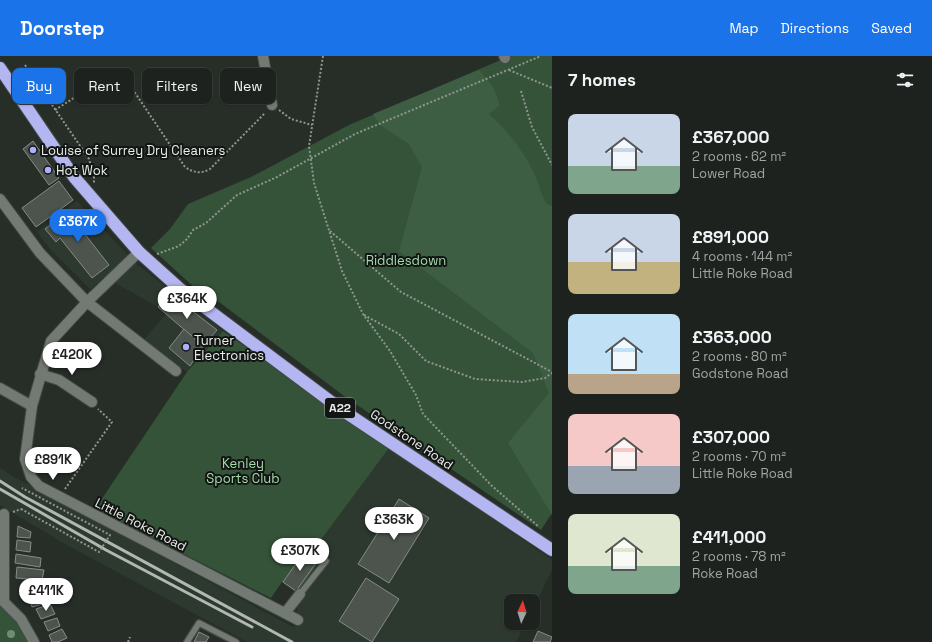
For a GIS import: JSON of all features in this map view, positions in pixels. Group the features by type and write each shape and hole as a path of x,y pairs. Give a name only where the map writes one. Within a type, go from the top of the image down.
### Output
{"highway":[{"name":"Godstone Road","path":"0,68 74,177 141,255 179,288 342,410 552,550"}],"street":[{"path":"263,56 272,105"},
{"path":"0,199 40,253 87,302 176,371"},
{"name":"Little Roke Road","path":"141,255 87,302 51,341 40,374 32,406 25,459 31,477 39,486 298,620"},
{"path":"40,374 59,380 92,402"},
{"path":"0,388 32,406"},
{"path":"4,514 2,601 21,619 34,642"},
{"path":"285,613 300,594"}],"lane":[{"path":"300,594 326,561"},
{"path":"187,642 199,623 236,642"}],"path":[{"path":"323,56 309,146 310,158 314,183 342,271 363,314 390,352 416,395 423,414 491,485 542,529"},
{"path":"141,255 179,246 187,239 193,230 206,223 237,195 277,177 355,134 541,56"},
{"path":"25,65 88,159 94,176 94,201"},
{"path":"55,110 119,69 185,167 192,172 204,173 210,169 272,105 292,119 312,125"},
{"path":"508,70 552,88"},
{"path":"521,91 532,127 552,165"},
{"path":"329,230 401,292 552,372 545,378 522,382 475,379 426,361 399,334 363,314"},
{"path":"69,482 112,422 92,402"},
{"path":"22,488 110,535 99,552 22,509"},
{"path":"128,642 130,637"}],"shaded area":[{"path":"77,201 135,263 223,331 187,372 144,340 166,314 158,307 104,277 90,289 50,249 37,232"},
{"path":"389,448 552,560 552,570 540,595 504,594 504,630 522,630 516,642 247,642 65,544 0,505 0,468 14,477 293,627 300,618 297,614 298,591 330,547 320,540"}],"green space":[{"name":"Riddlesdown","path":"510,56 552,56 552,513 541,530 344,396 215,299 206,298 151,248 170,229 188,204 251,177 349,125"},
{"path":"479,70 493,87 500,105 489,114 509,134 520,149 534,173 547,204 552,206 552,515 508,443 549,393 533,353 399,251 422,167 409,144 380,125 373,114"},
{"name":"Kenley Sports Club","path":"223,331 389,448 320,541 329,547 297,593 282,582 271,598 95,509 187,372"},
{"path":"0,600 34,642 0,642"}],"building":[{"path":"33,141 59,178 49,185 23,149"},
{"path":"59,181 73,200 36,227 22,208"},
{"path":"71,209 81,221 77,224 109,265 92,278 60,238 56,242 45,229"},
{"path":"169,293 217,330 203,346 158,307"},
{"name":"Turner Electronics","path":"184,329 203,346 190,366 169,348"},
{"path":"399,499 429,518 389,583 358,564"},
{"path":"18,526 31,532 30,538 17,537"},
{"path":"17,540 31,542 30,552 16,550"},
{"path":"16,554 41,558 40,567 15,563"},
{"path":"303,554 316,563 296,591 283,582"},
{"path":"17,567 44,570 42,580 16,578"},
{"path":"366,578 399,599 372,642 339,621"},
{"path":"35,581 38,591 24,593 22,584"},
{"path":"42,593 46,603 32,607 29,597"},
{"path":"50,604 55,614 41,619 36,609"},
{"path":"57,618 60,626 48,631 44,622"},
{"path":"62,629 67,638 58,642 52,642 49,635"},
{"path":"538,631 552,637 550,642 533,642"},
{"path":"199,632 209,637 206,642 194,642"}],"railway":[{"path":"0,481 25,497 292,642"},
{"path":"0,489 106,550 252,627"}],"place":[{"name":"Louise of Surrey Dry Cleaners","path":"33,150"},
{"name":"Hot Wok","path":"48,170"},
{"name":"Turner Electronics","path":"186,347"}]}
